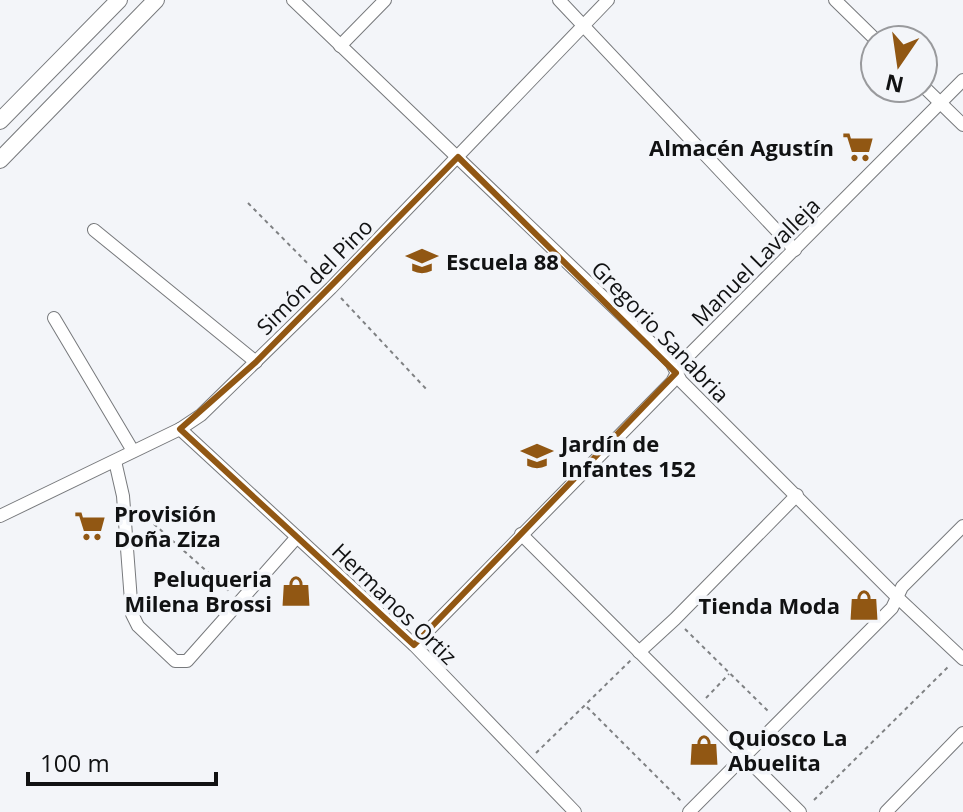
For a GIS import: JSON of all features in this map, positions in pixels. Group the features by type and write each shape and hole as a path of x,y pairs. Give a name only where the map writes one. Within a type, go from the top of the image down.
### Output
{"street":[{"path":"0,121 119,0"},
{"path":"0,160 156,0"},
{"name":"Gregorio Sanabria","path":"293,0 671,362 681,381 897,597 962,655"},
{"path":"340,46 385,0"},
{"path":"559,0 795,250"},
{"name":"Simón del Pino","path":"0,516 180,429 201,415 458,157 608,0"},
{"path":"835,0 860,24"},
{"name":"Manuel Lavalleja","path":"414,645 672,382 683,361 963,80"},
{"path":"940,103 963,125"},
{"path":"94,230 256,362"},
{"path":"54,318 133,451"},
{"name":"Hermanos Ortiz","path":"180,429 414,645 575,812"},
{"path":"115,461 123,496 134,620 175,661 187,661 297,537"},
{"path":"639,652 797,495"},
{"path":"690,812 892,608 902,587 963,526"},
{"path":"521,534 800,812"},
{"path":"886,812 963,733"}],"path":[{"path":"123,496 240,601"},
{"path":"675,619 778,721"},
{"path":"526,762 639,652"},
{"path":"814,800 962,655"},
{"path":"697,708 730,673"},
{"path":"586,706 690,812"}],"highlighted area":[{"path":"458,157 676,373 414,645 180,429 256,362"}],"place":[{"name":"Almacén Agustín","path":"858,147"},
{"name":"Escuela 88","path":"422,261"},
{"name":"Jardín de Infantes 152","path":"537,456"},
{"name":"Provisión Doña Ziza","path":"90,526"},
{"name":"Peluqueria Milena Brossi","path":"296,591"},
{"name":"Tienda Moda","path":"864,605"},
{"name":"Quiosco La Abuelita","path":"704,750"}]}
